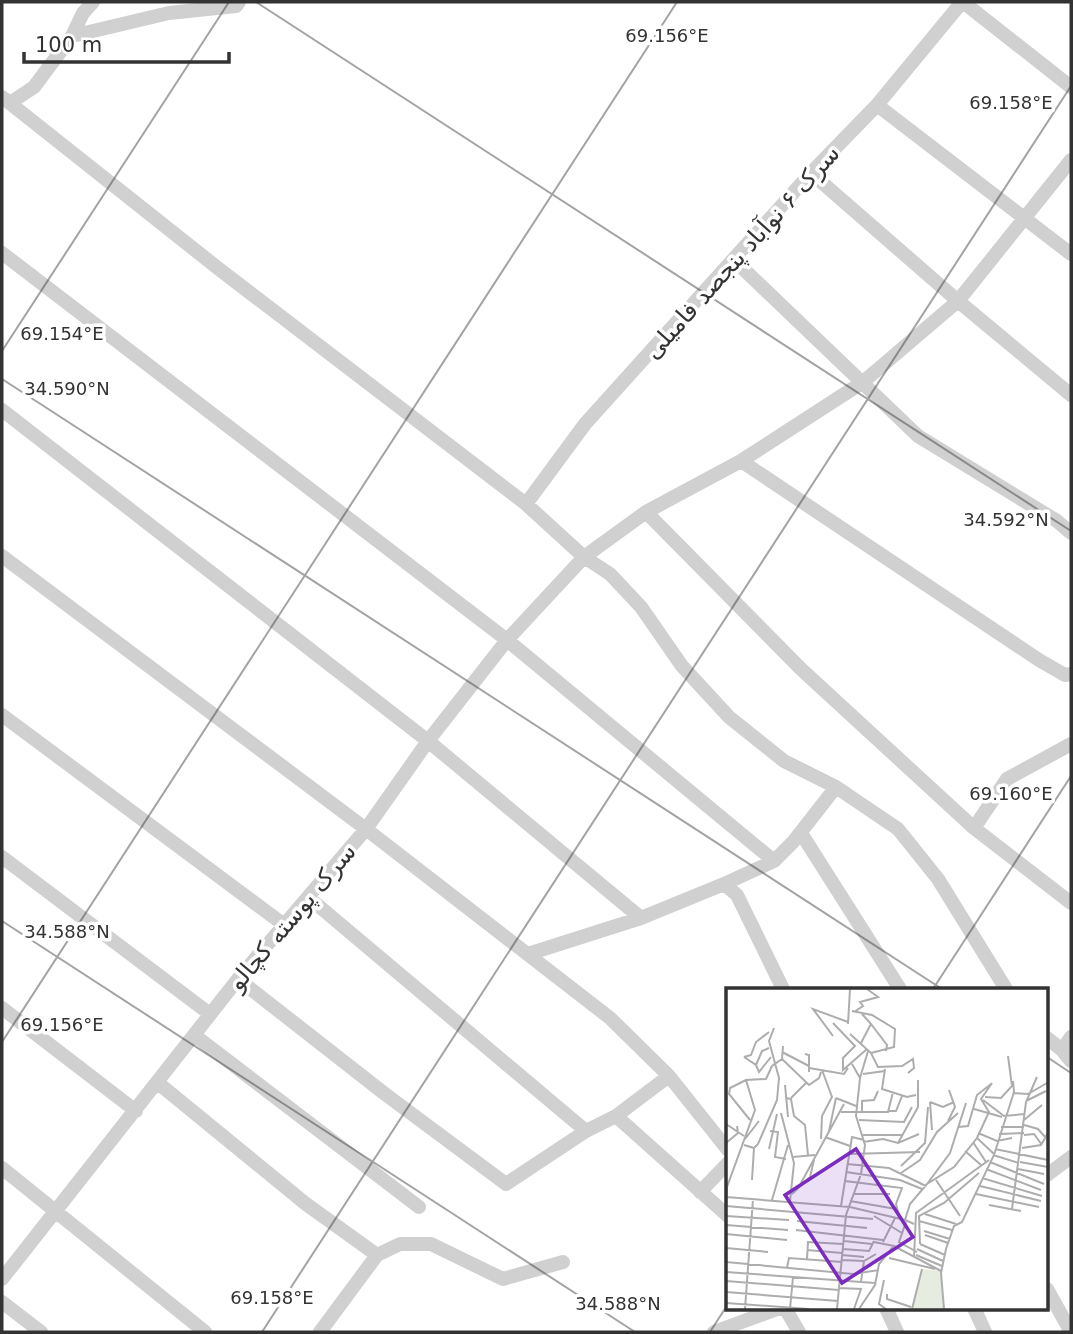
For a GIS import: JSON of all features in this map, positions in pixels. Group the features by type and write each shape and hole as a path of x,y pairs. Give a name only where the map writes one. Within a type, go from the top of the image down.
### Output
{"street":[{"path":"93,2 83,13 72,36 34,87 6,100 219,269 526,504 584,557 610,574 641,607 682,666 729,717 784,761 836,787 898,829 938,879 1005,988"},
{"path":"72,36 169,13 236,6 240,2"},
{"path":"962,2 1071,87"},
{"name":"سرک ۶ نوآباد پنجصد فامیلی","path":"526,504 585,424 811,173 877,104 962,2"},
{"path":"877,104 1071,254"},
{"name":"سرک پوسته کچالو","path":"2,1279 238,979 366,829 428,741 507,640 584,557 646,512 741,461 863,382 958,300 1071,160"},
{"path":"811,173 1071,395"},
{"path":"2,253 507,640 774,860"},
{"path":"734,260 918,436 1057,521 1071,533"},
{"path":"2,410 428,741 641,918"},
{"path":"741,461 1039,660 1065,675 1071,674"},
{"path":"646,512 801,669 974,828 1071,903"},
{"path":"2,556 366,829 610,1018 669,1076 726,1147"},
{"path":"2,715 283,924"},
{"path":"974,828 1007,779 1071,744"},
{"path":"528,954 641,918 774,860 801,833 836,787"},
{"path":"801,833 899,988"},
{"path":"2,857 210,1014"},
{"path":"724,884 737,895 783,988"},
{"path":"307,897 586,1131"},
{"path":"238,979 506,1184 586,1131 616,1116 669,1076"},
{"path":"2,1008 136,1111"},
{"path":"194,1035 419,1207"},
{"path":"1067,1056 1071,1037"},
{"path":"1048,1039 1067,1056"},
{"path":"158,1083 306,1204 377,1255"},
{"path":"616,1116 726,1214"},
{"path":"1048,1174 1069,1163"},
{"path":"700,1192 726,1165"},
{"path":"2,1168 205,1332"},
{"path":"320,1332 377,1255 400,1244 431,1244 503,1279 563,1262"},
{"path":"1048,1291 1071,1332"},
{"path":"2,1302 41,1332"},
{"path":"714,1332 777,1310"},
{"path":"784,1310 799,1332"},
{"path":"887,1310 897,1332"},
{"path":"975,1310 985,1332"}]}
